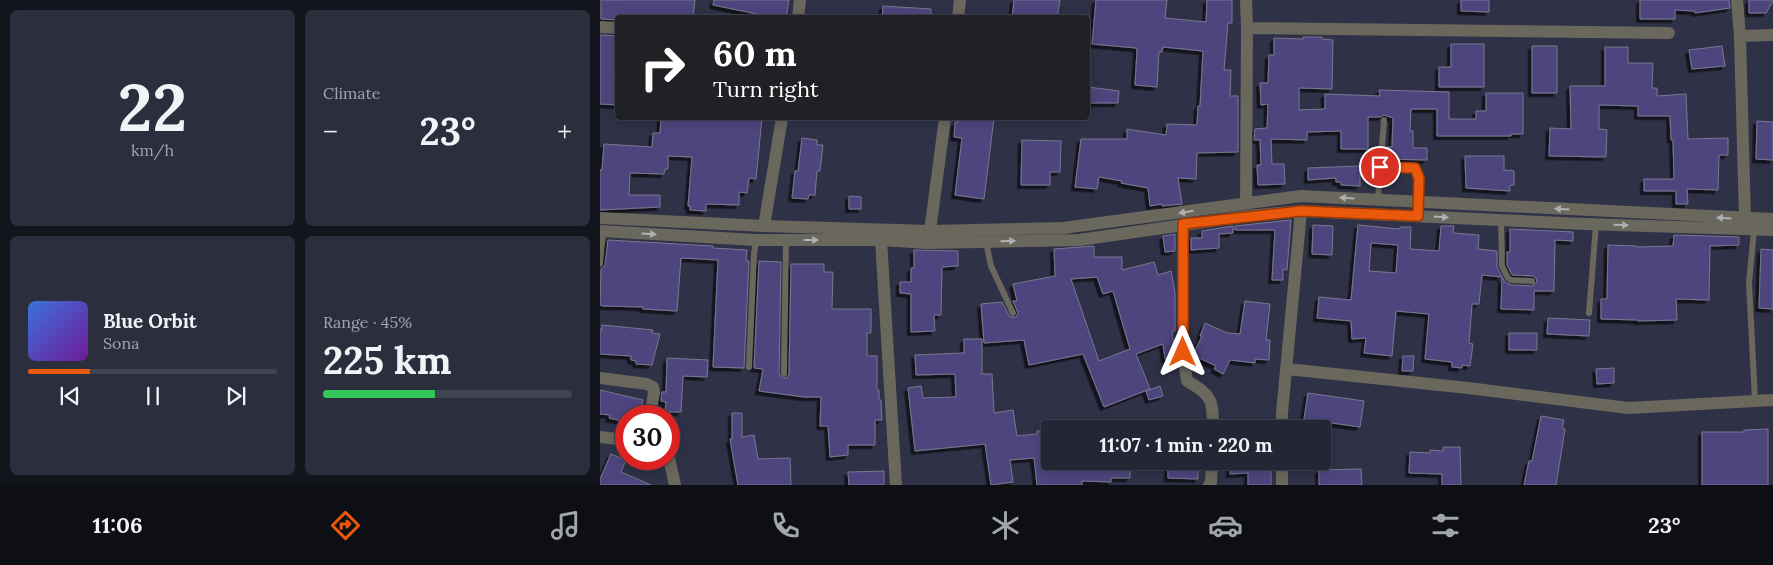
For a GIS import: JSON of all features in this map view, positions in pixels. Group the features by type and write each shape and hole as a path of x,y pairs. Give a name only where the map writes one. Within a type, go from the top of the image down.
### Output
{"street":[{"path":"798,15 800,0"},
{"path":"958,15 960,0"},
{"path":"1246,0 1246,203"},
{"path":"1737,0 1740,36 1744,219"},
{"path":"600,27 615,28"},
{"path":"1247,28 1669,33"},
{"path":"1740,36 1773,35"},
{"path":"764,226 782,120"},
{"path":"930,231 945,120"},
{"path":"600,218 764,226 930,231 1075,227 1301,196 1773,219"},
{"path":"1282,420 1301,211"},
{"path":"602,232 756,240 986,242 1079,240 1183,224 1301,211 1596,225 1773,230"},
{"path":"1183,224 1184,361 1187,380 1201,389 1211,400 1212,420"},
{"path":"881,240 896,485"},
{"path":"1287,369 1468,388 1628,408 1773,400"},
{"path":"600,378 646,384 653,387 652,405"},
{"path":"600,437 615,439"},
{"path":"672,470 676,485"},
{"path":"1209,485 1211,483 1212,470"},
{"path":"1282,470 1282,485"}],"lane":[{"path":"1378,199 1384,120"},
{"path":"1380,167 1415,168 1419,178 1418,216"},
{"path":"1501,220 1502,266 1504,272 1512,280 1532,281"},
{"path":"1589,313 1596,225"},
{"path":"1754,230 1749,283 1755,401"},
{"path":"600,264 602,232"},
{"path":"749,367 756,240"},
{"path":"784,374 786,240"},
{"path":"986,242 991,266 1013,313"}],"building":[{"path":"601,0 695,0 693,15 615,15 615,20 601,19"},
{"path":"714,0 789,0 786,15 762,15 713,5"},
{"path":"1014,0 1060,0 1058,15 1012,15"},
{"path":"1096,0 1167,0 1165,18 1206,22 1207,0 1232,0 1232,23 1228,23 1224,70 1231,70 1230,96 1238,96 1238,152 1197,153 1196,179 1178,178 1182,204 1150,206 1148,188 1099,177 1097,189 1075,187 1081,139 1127,139 1127,129 1166,135 1167,124 1197,125 1198,106 1200,106 1203,51 1163,47 1162,52 1159,52 1157,87 1135,85 1136,48 1092,44"},
{"path":"1461,0 1489,0 1489,12 1461,11"},
{"path":"1640,0 1729,0 1730,8 1695,13 1694,11 1675,10 1675,19 1640,19"},
{"path":"1749,0 1773,1 1766,13 1749,13"},
{"path":"883,6 931,9 931,15 882,15"},
{"path":"600,35 615,36 615,105 600,104"},
{"path":"1303,37 1322,37 1322,39 1333,40 1332,89 1299,88 1299,110 1325,109 1325,94 1380,96 1379,90 1449,92 1449,119 1476,119 1476,111 1486,111 1486,93 1523,93 1523,134 1511,134 1511,136 1437,136 1437,109 1411,109 1410,131 1413,131 1413,148 1427,148 1427,160 1386,159 1387,147 1392,147 1393,118 1384,115 1368,117 1368,149 1341,149 1341,131 1307,132 1307,140 1271,139 1272,164 1284,164 1285,184 1258,185 1257,165 1261,165 1260,140 1254,140 1255,129 1267,128 1268,104 1261,105 1260,83 1268,83 1269,55 1274,55 1274,38 1303,39"},
{"path":"1451,44 1484,44 1484,87 1439,87 1439,67 1451,67"},
{"path":"1532,46 1557,46 1557,93 1532,93"},
{"path":"1722,46 1725,66 1692,69 1689,50"},
{"path":"1605,47 1628,47 1628,63 1653,63 1652,88 1657,88 1657,96 1686,94 1688,139 1728,138 1728,155 1719,155 1718,190 1687,189 1688,204 1676,204 1676,191 1644,191 1644,179 1674,179 1673,140 1671,140 1670,116 1638,116 1638,106 1599,105 1599,129 1607,130 1606,157 1549,156 1550,128 1571,129 1570,86 1605,86"},
{"path":"1090,87 1119,91 1118,103 1090,103"},
{"path":"661,120 762,120 756,179 749,178 747,193 739,192 739,205 706,204 706,211 690,210 690,206 688,206 692,157 668,156 668,169 665,169 664,174 630,173 629,195 660,195 660,207 600,210 600,170 602,170 604,144 652,147 653,133 660,133"},
{"path":"958,120 994,120 984,199 955,195 962,138 954,137 955,122 958,122"},
{"path":"1757,121 1773,122 1773,160 1756,159"},
{"path":"802,138 817,140 817,145 823,145 820,171 817,171 815,195 809,195 808,199 792,198"},
{"path":"1022,140 1061,141 1060,172 1050,172 1050,185 1021,185"},
{"path":"1465,156 1504,156 1504,170 1514,171 1514,185 1510,185 1510,191 1466,188"},
{"path":"1360,166 1360,186 1341,185 1341,182 1336,182 1336,178 1308,180 1308,168"},
{"path":"849,196 861,197 861,209 849,209"},
{"path":"1291,220 1287,270 1283,269 1283,280 1272,280 1275,230 1235,230 1235,226"},
{"path":"1313,225 1333,226 1332,255 1312,254"},
{"path":"1358,225 1400,229 1400,227 1411,227 1410,249 1439,251 1441,226 1454,226 1453,233 1479,235 1478,249 1497,251 1497,267 1502,277 1482,275 1479,304 1472,304 1469,343 1473,344 1470,366 1462,365 1462,368 1452,367 1452,362 1425,359 1429,314 1396,311 1392,356 1364,353 1366,338 1352,339 1351,321 1317,318 1319,297 1351,300","holes":["1371,243 1398,245 1396,273 1369,271"]},
{"path":"1233,226 1233,233 1219,234 1219,248 1191,250 1191,238 1202,238 1202,231"},
{"path":"1510,229 1573,232 1573,241 1555,240 1554,291 1534,291 1534,310 1501,309 1502,277 1505,282 1511,285 1532,286 1537,282 1533,276 1512,275 1507,265 1507,252 1510,252"},
{"path":"1175,234 1175,251 1165,252 1163,236"},
{"path":"1674,235 1739,237 1739,245 1710,246 1709,300 1676,299 1677,320 1638,321 1601,319 1601,299 1607,299 1608,245 1637,247 1673,246"},
{"path":"608,240 713,246 713,248 747,250 746,260 749,261 744,368 713,367 718,260 681,258 677,311 643,309 643,307 603,306 600,305 601,269 605,265"},
{"path":"1094,246 1094,257 1122,257 1122,270 1154,262 1158,275 1171,271 1175,292 1175,331 1172,332 1176,358 1165,359 1163,344 1136,354 1150,389 1104,407 1083,354 1029,365 1024,340 984,343 981,304 1002,302 1010,317 1016,317 1018,313 1013,301 1017,301 1013,284 1055,276 1054,249","holes":["1097,277 1103,294 1113,291 1130,349 1099,361 1071,279"]},
{"path":"1761,249 1773,250 1773,309 1759,308"},
{"path":"914,250 958,251 958,266 942,267 941,315 934,315 935,331 911,332 911,294 900,293 900,282 911,282 911,268 914,268"},
{"path":"759,261 781,262 779,374 782,378 787,378 789,374 791,264 824,264 824,272 833,272 832,309 871,309 871,333 867,333 867,356 877,356 877,390 879,390 879,400 881,400 882,420 875,420 875,445 848,445 848,455 830,457 828,426 820,426 821,397 804,397 759,391 763,369 754,368"},
{"path":"1245,301 1270,304 1266,340 1270,340 1269,360 1255,359 1255,363 1230,360 1223,374 1214,369 1216,366 1193,355 1202,336 1200,336 1205,323 1227,333 1240,334"},
{"path":"1548,318 1590,320 1589,336 1547,334"},
{"path":"602,325 653,330 652,333 660,334 652,365 636,364 636,361 631,360 631,356 600,354 600,329 602,330"},
{"path":"1509,333 1537,333 1537,350 1509,350"},
{"path":"964,339 982,339 982,374 992,374 994,413 1013,410 1017,436 1037,434 1037,431 1041,431 1041,470 1130,470 1130,478 1111,478 1111,482 1082,481 1082,485 1037,485 1034,458 1010,460 1013,482 991,485 985,444 915,451 908,388 921,386 923,398 956,397 955,374 916,375 915,355 964,353"},
{"path":"1403,356 1414,356 1413,371 1402,371"},
{"path":"667,358 708,360 707,377 683,376 681,412 680,405 666,405 666,402 661,401 662,392 666,392"},
{"path":"1614,368 1614,383 1597,384 1596,369"},
{"path":"1160,386 1163,396 1149,400 1146,391"},
{"path":"600,390 643,400 642,405 615,405 615,419 609,418 610,415 600,414"},
{"path":"1308,393 1364,401 1360,427 1331,423 1331,420 1304,419"},
{"path":"732,413 742,413 742,437 754,435 758,459 790,458 791,485 738,485 730,439 732,439"},
{"path":"1541,416 1564,420 1562,428 1565,429 1556,485 1524,485 1529,461 1532,461"},
{"path":"1768,429 1768,485 1702,485 1702,432 1744,432 1744,430"},
{"path":"1443,447 1460,447 1461,485 1442,485 1442,474 1409,473 1410,452 1430,453 1430,450 1443,451"},
{"path":"611,454 615,456 615,470 622,470 621,472 651,485 600,485 600,479"},
{"path":"1361,469 1362,485 1319,485 1319,470"},
{"path":"1168,470 1198,470 1198,479 1168,478"},
{"path":"1230,470 1271,470 1271,485 1248,485 1248,473 1230,474"},
{"path":"884,471 884,485 849,485 848,472"}],"route":[{"path":"1183,352 1183,224 1301,211 1418,216 1420,190 1419,178 1415,168 1380,167"}]}
